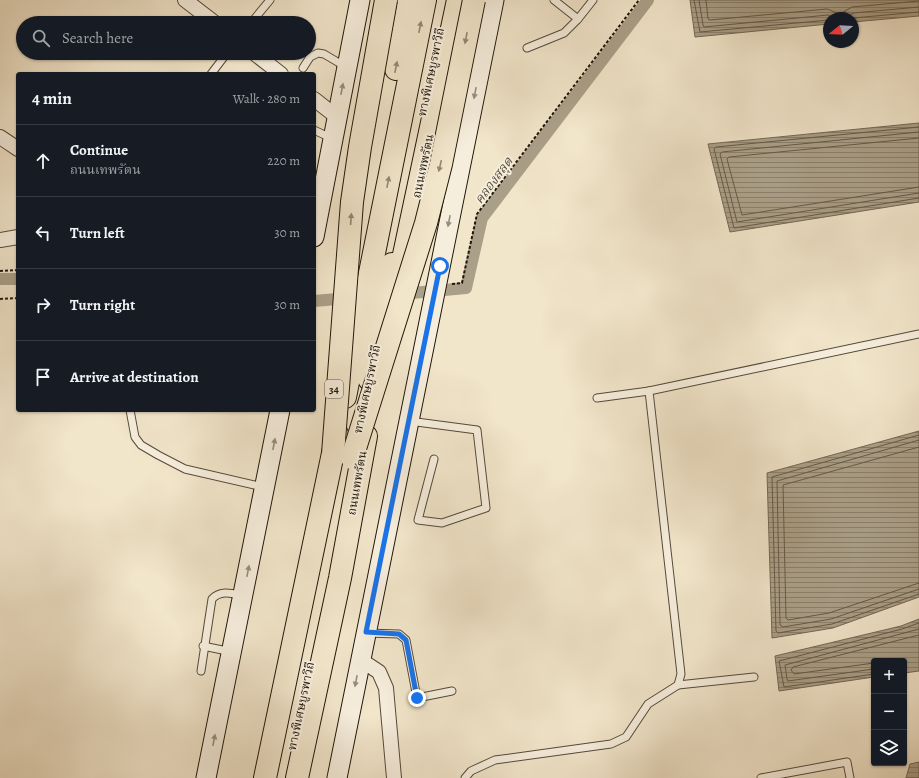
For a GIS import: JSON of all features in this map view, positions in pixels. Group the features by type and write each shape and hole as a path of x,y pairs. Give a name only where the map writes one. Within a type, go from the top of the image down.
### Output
{"highway":[{"path":"343,456 352,202 360,147 386,0"},
{"name":"34","path":"254,778 322,451 409,0"},
{"name":"ทางพิเศษบูรพาวิถี","path":"286,778 425,0"},
{"name":"ทางพิเศษบูรพาวิถี","path":"265,778 343,456 446,0"},
{"name":"ถนนเทพรัตน","path":"297,778 340,578 362,453 458,0"},
{"path":"343,456 426,223 441,164 474,0"}],"main road":[{"path":"316,216 318,196 334,139 346,67 360,0"},
{"path":"337,778 494,0"},
{"path":"206,778 280,412"}],"street":[{"path":"185,0 206,16"},
{"path":"263,60 278,72"},
{"path":"316,100 337,116"},
{"path":"0,136 16,148"},
{"path":"0,240 16,237"},
{"path":"361,660 379,672 386,688 394,778"}],"lane":[{"path":"257,16 270,0"},
{"path":"554,0 578,19"},
{"path":"527,48 564,33 578,19 593,0"},
{"path":"316,54 324,54 346,67"},
{"path":"213,72 222,60"},
{"path":"303,68 308,60"},
{"path":"316,131 334,139"},
{"path":"597,398 649,391 919,334"},
{"path":"649,391 681,674 678,685"},
{"path":"130,412 135,437 142,445 158,455 185,469 265,488"},
{"path":"409,421 478,430 486,508 442,523 418,520 434,459"},
{"path":"201,671 212,599 217,594 223,592 244,595"},
{"path":"366,632 399,634 406,640 417,698 452,691"},
{"path":"204,646 232,652"},
{"path":"465,778 471,771 495,760 611,744 626,737 648,704 678,685 754,677"},
{"path":"761,778 846,762 850,778"}],"path":[{"path":"438,274 449,285 462,283 477,214 639,0"},
{"path":"0,271 16,270"},
{"path":"0,299 16,298"}],"water":[{"path":"690,0 919,0 919,16 859,21 859,12 823,12 823,25 695,37"},
{"path":"919,123 919,202 730,232 708,144"},
{"path":"919,431 919,597 833,628 772,638 767,473"},
{"path":"919,619 919,671 907,673 907,658 871,658 871,677 779,691 775,656 901,626"},
{"path":"919,762 919,778 906,778 910,764"}],"waterway":[{"name":"คลองสลุด","path":"401,294 466,288 482,218 648,0"},
{"name":"คลองสลุด","path":"0,279 16,279"},
{"name":"คลองสลุด","path":"316,301 349,298"}],"route":[{"path":"417,698 406,640 399,634 366,632 440,266"}]}
